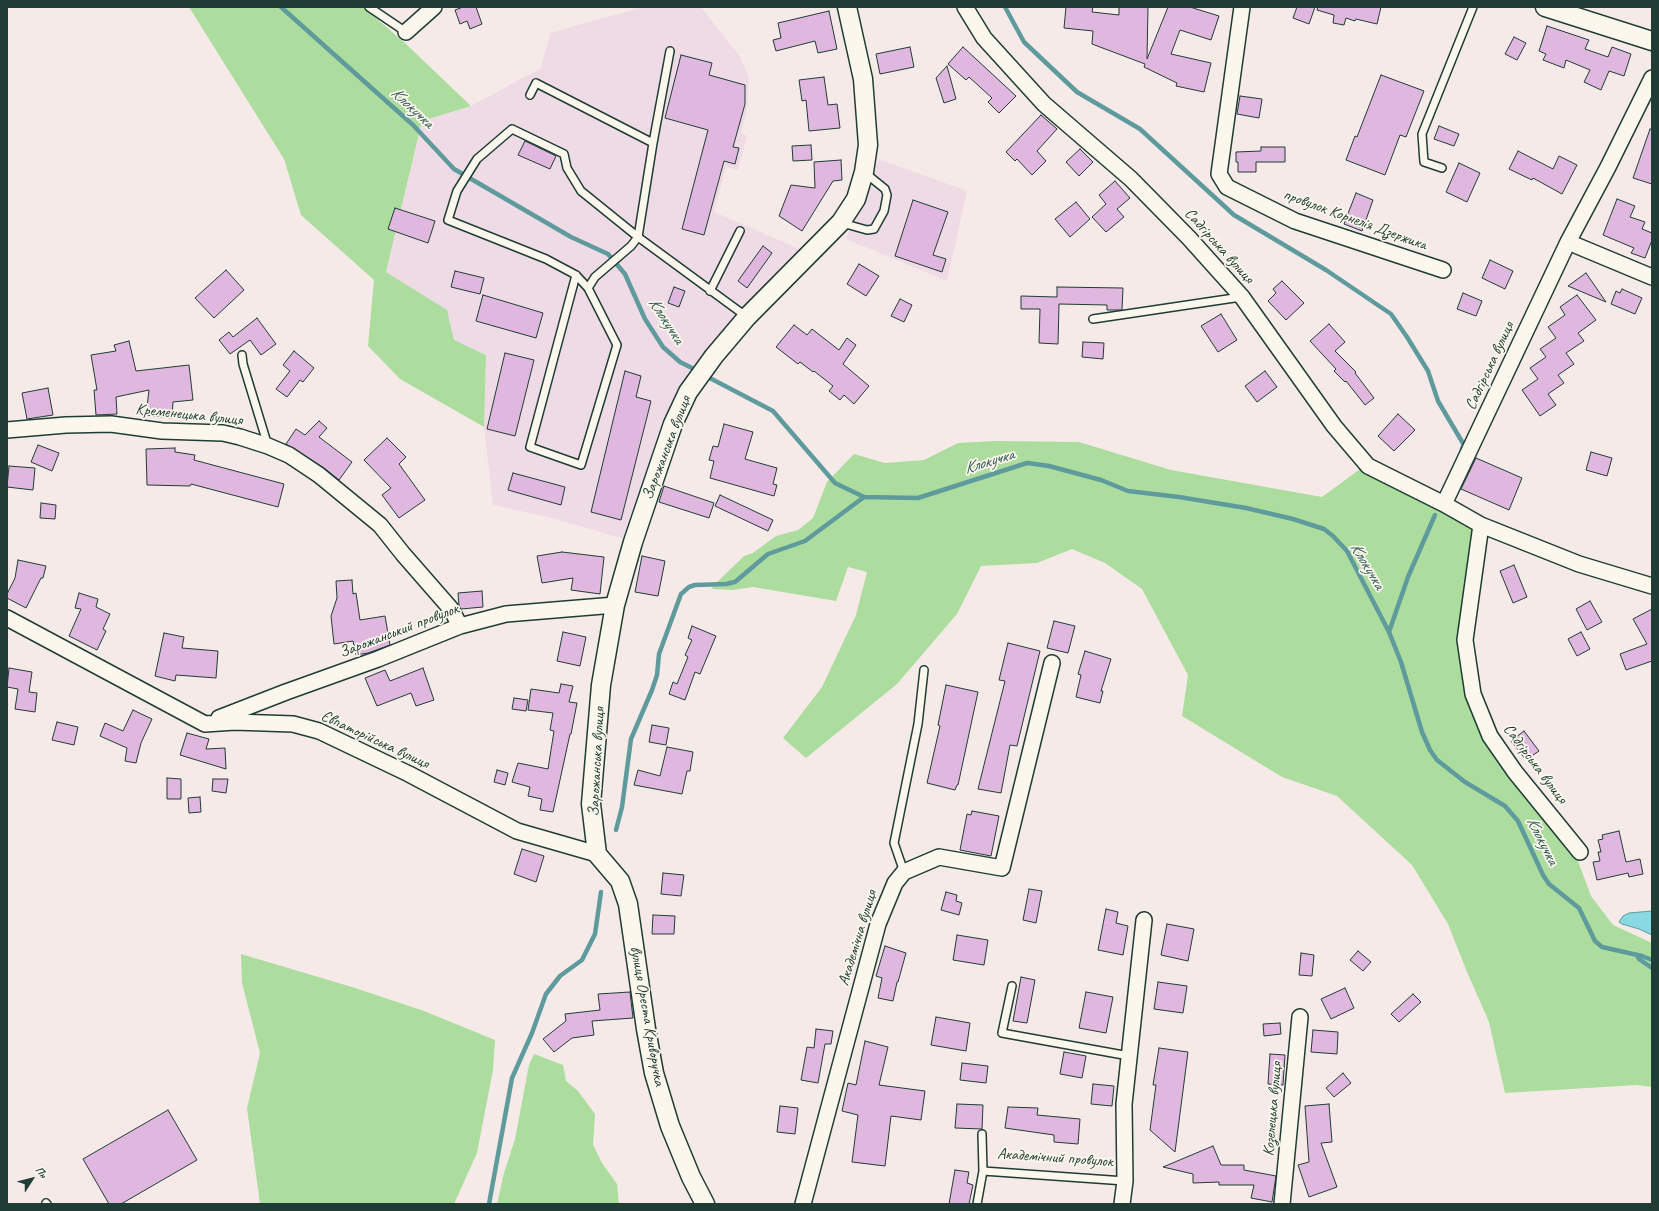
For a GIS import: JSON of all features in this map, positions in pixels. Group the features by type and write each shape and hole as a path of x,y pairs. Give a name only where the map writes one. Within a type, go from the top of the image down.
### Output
{"street":[{"path":"406,32 434,7"},
{"name":"Зарожанська вулиця","path":"597,854 591,804 601,685 615,605 633,542 673,424 688,392 714,356 747,317 841,222 856,199 864,172 868,145 863,79 847,7"},
{"name":"Садгірська вулиця","path":"965,7 984,38 1044,104 1131,180 1189,238 1242,297 1334,426 1368,466 1444,504 1480,525 1579,564 1652,586"},
{"name":"провулок Корнелія Дзержика","path":"1242,7 1219,174 1227,187 1295,221 1442,270"},
{"path":"1545,7 1652,41"},
{"path":"1652,78 1608,167 1568,242 1652,277"},
{"name":"Садгірська вулиця","path":"1444,504 1568,242"},
{"name":"Кременецька вулиця","path":"7,430 66,425 111,424 162,431 222,433 268,446 289,455 319,476 380,525 451,609 460,626"},
{"name":"Садгірська вулиця","path":"1480,525 1464,640 1473,694 1490,736 1494,742 1515,772 1580,852"},
{"name":"Зарожанський провулок","path":"205,724 286,692 378,659 460,626 506,614 615,605"},
{"path":"7,618 205,724"},
{"path":"904,872 939,857 1002,868 1052,663"},
{"name":"Євпаторійська вулиця","path":"205,724 235,722 293,724 319,731 409,774 518,831 597,854"},
{"name":"вулиця Ореста Криворучка","path":"597,854 620,881 628,904 646,1029 654,1073 670,1126 704,1204"},
{"name":"Академічна вулиця","path":"803,1204 878,924 895,883 904,872"},
{"name":"Академічний провулок","path":"1122,1204 1124,1181 1124,1104 1144,920"},
{"name":"Козелецька вулиця","path":"1282,1204 1300,1017"}],"lane":[{"path":"369,7 406,32"},
{"path":"1442,168 1424,162 1422,134 1473,7"},
{"path":"588,288 595,277 631,246 638,237 670,51"},
{"path":"530,95 536,83 653,143"},
{"path":"576,275 530,447 581,464 617,345 588,288 576,275 546,259 448,220 458,191 477,159 512,129 564,154 567,168 581,191 638,237 747,317"},
{"path":"841,222 868,230 874,228 884,211 887,195 885,189 864,172"},
{"path":"710,291 740,230"},
{"path":"1093,319 1242,297"},
{"path":"242,355 243,364 268,446"},
{"path":"904,872 894,843 918,724 924,670"},
{"path":"1012,986 1002,1033 1130,1056"},
{"path":"977,1204 983,1171 982,1134"},
{"name":"Академічний провулок","path":"983,1171 1124,1181"}],"shaded area":[{"path":"643,7 701,7 740,57 749,78 747,109 741,133 747,136 738,170 726,167 714,212 809,253 712,355 632,541 552,518 493,505 484,427 486,355 454,340 446,310 386,272 422,121 471,106 541,68 550,33"},
{"path":"879,159 967,191 947,281 846,239"}],"green space":[{"path":"189,7 363,7 406,44 471,106 422,121 386,272 447,310 454,340 486,355 484,427 400,379 368,346 374,280 301,215 284,159"},
{"path":"995,441 1079,442 1171,470 1322,497 1367,464 1482,524 1466,640 1491,736 1584,853 1578,861 1591,896 1613,925 1652,943 1652,1087 1637,1085 1505,1093 1489,1022 1448,924 1412,865 1337,796 1282,777 1182,716 1188,675 1142,589 1105,563 1072,549 1037,563 981,566 957,614 897,684 806,758 783,738 822,687 856,615 867,572 848,567 836,601 753,587 733,590 712,589 713,586 744,556 753,553 776,536 798,530 813,518 827,482 854,454 885,463 924,460 958,443"},
{"path":"241,954 352,987 424,1011 495,1040 493,1070 477,1153 454,1204 260,1204 247,1108 260,1053 242,983"},
{"path":"534,1054 563,1065 566,1081 578,1091 595,1114 593,1145 602,1163 617,1184 619,1204 497,1204 504,1173 515,1139 529,1065"}],"water":[{"path":"1652,911 1652,935 1619,922 1623,916 1629,913"}],"building":[{"path":"463,7 476,7 482,24 470,29 467,21 460,24 455,10"},
{"path":"1066,7 1093,7 1092,12 1119,15 1119,7 1148,7 1147,59 1168,7 1190,7 1219,16 1211,40 1180,30 1171,54 1211,63 1204,92 1176,86 1177,83 1144,67 1145,64 1092,44 1093,31 1064,28"},
{"path":"1297,7 1315,7 1309,24 1293,18"},
{"path":"1318,7 1381,7 1377,24 1356,19 1355,21 1346,18 1344,25 1333,23 1334,15 1317,10"},
{"path":"829,11 837,49 818,53 815,41 776,51 773,40 781,38 778,23"},
{"path":"1547,26 1589,40 1585,49 1608,57 1612,47 1631,54 1624,76 1609,71 1601,90 1584,82 1590,70 1566,60 1564,68 1543,60 1546,54 1539,51"},
{"path":"1514,37 1526,43 1517,60 1505,54"},
{"path":"910,47 914,67 880,74 876,54"},
{"path":"963,47 1016,96 999,113 988,102 992,98 969,77 966,80 948,64"},
{"path":"681,55 712,63 709,75 745,85 745,104 733,147 739,148 735,164 724,161 704,235 682,229 708,130 665,118"},
{"path":"947,66 956,99 944,103 936,78"},
{"path":"1381,75 1424,91 1406,137 1400,135 1385,175 1346,160 1355,136 1357,137"},
{"path":"824,77 828,105 837,104 840,128 809,131 806,100 802,101 799,80"},
{"path":"1240,96 1262,99 1259,118 1237,114"},
{"path":"1041,115 1057,129 1037,151 1046,161 1032,175 1017,159 1015,161 1006,152"},
{"path":"1439,126 1459,134 1454,146 1434,139"},
{"path":"1650,129 1652,130 1652,184 1633,178"},
{"path":"525,141 556,156 550,169 518,155"},
{"path":"811,145 812,160 793,161 792,146"},
{"path":"1261,147 1285,147 1285,162 1256,162 1256,172 1238,172 1236,152 1261,151"},
{"path":"1080,149 1093,162 1079,176 1066,162"},
{"path":"1518,151 1553,169 1559,156 1577,165 1562,194 1533,178 1532,180 1509,169"},
{"path":"841,160 842,180 833,181 802,231 779,216 791,185 815,188 814,162"},
{"path":"1459,163 1480,173 1467,202 1446,192"},
{"path":"1115,181 1130,198 1117,209 1124,217 1106,232 1092,217 1106,204 1099,195"},
{"path":"1356,193 1373,200 1362,231 1344,224"},
{"path":"1617,199 1635,206 1630,217 1645,222 1642,229 1652,233 1652,240 1645,258 1631,253 1634,248 1603,235"},
{"path":"913,200 948,212 933,255 946,259 942,272 895,256"},
{"path":"1076,202 1090,219 1070,237 1055,219"},
{"path":"395,208 435,221 428,243 388,229"},
{"path":"763,246 772,253 747,288 738,281"},
{"path":"1490,260 1513,271 1505,289 1482,278"},
{"path":"859,264 879,276 866,296 847,284"},
{"path":"226,270 244,290 214,318 195,298"},
{"path":"455,271 484,278 480,294 451,287"},
{"path":"1586,273 1606,302 1568,286"},
{"path":"1282,281 1304,303 1286,320 1268,301 1276,293 1273,289"},
{"path":"674,287 685,291 679,307 668,303"},
{"path":"1057,287 1123,288 1122,310 1107,310 1107,305 1059,304 1058,344 1039,343 1040,309 1021,309 1021,296 1057,297"},
{"path":"1622,289 1642,298 1635,314 1611,304 1616,291 1620,293"},
{"path":"1463,293 1482,301 1476,316 1457,309"},
{"path":"483,295 543,313 536,338 476,321"},
{"path":"1577,295 1596,320 1578,333 1584,341 1566,353 1574,364 1558,375 1564,383 1548,394 1556,405 1540,416 1522,390 1538,379 1530,368 1546,357 1540,349 1556,338 1548,327 1565,315 1560,307"},
{"path":"900,299 912,305 904,322 891,316"},
{"path":"1221,314 1237,340 1218,352 1201,326"},
{"path":"257,318 276,344 261,355 250,340 230,354 219,340 229,332 233,337"},
{"path":"1329,324 1345,342 1335,351 1356,372 1355,373 1374,398 1365,405 1346,381 1345,382 1334,371 1336,369 1310,341"},
{"path":"794,325 807,335 812,329 839,350 847,338 856,345 843,364 869,386 854,404 844,395 840,400 829,391 833,386 814,371 813,372 800,362 798,364 776,347"},
{"path":"129,341 136,371 189,365 193,400 173,402 172,418 146,415 149,390 116,397 117,414 96,415 94,390 97,390 91,355 116,351 114,345"},
{"path":"1083,342 1104,343 1103,359 1082,357"},
{"path":"294,351 314,368 303,382 300,380 287,397 276,389 290,371 283,365"},
{"path":"505,353 534,360 515,436 487,429"},
{"path":"625,371 641,376 636,397 651,401 621,520 591,512"},
{"path":"1265,371 1277,387 1257,402 1245,386"},
{"path":"48,388 53,415 27,419 22,393"},
{"path":"1398,414 1415,430 1394,451 1378,436"},
{"path":"319,421 327,428 319,437 352,462 339,480 324,468 286,444 296,429 305,435"},
{"path":"724,424 753,432 745,459 777,468 773,484 777,485 774,496 710,478 714,461 709,460 713,446 718,447"},
{"path":"387,438 406,457 399,464 425,500 399,518 382,495 391,488 364,460"},
{"path":"38,445 59,453 52,471 31,462"},
{"path":"175,448 175,452 195,455 194,460 284,484 278,507 191,484 190,486 147,485 146,449"},
{"path":"1591,452 1612,458 1607,476 1586,470"},
{"path":"1476,458 1522,478 1509,510 1461,489"},
{"path":"9,466 35,468 33,490 7,487"},
{"path":"513,473 565,487 561,505 508,490"},
{"path":"664,486 714,503 709,518 659,502"},
{"path":"720,495 773,520 768,531 715,506"},
{"path":"41,503 56,505 55,519 40,518"},
{"path":"562,552 604,557 600,594 571,590 573,578 542,583 537,556"},
{"path":"642,556 665,561 658,596 635,592"},
{"path":"18,560 46,566 43,578 41,578 26,608 7,598 7,594 15,578"},
{"path":"1514,565 1527,597 1513,603 1500,571"},
{"path":"352,580 353,594 356,593 360,620 385,616 390,645 368,653 356,655 353,641 334,644 331,616 337,598 336,581"},
{"path":"482,591 483,607 461,609 459,606 458,593"},
{"path":"79,593 98,599 96,607 110,614 103,629 106,631 97,650 69,636 81,609 75,608"},
{"path":"1590,601 1602,622 1587,630 1576,609"},
{"path":"1652,609 1652,661 1626,670 1620,654 1647,644 1633,619"},
{"path":"1054,621 1075,626 1068,653 1047,648"},
{"path":"692,626 716,636 700,674 695,672 685,700 669,694 673,682 677,684 688,657 685,655 692,640 688,638"},
{"path":"563,632 586,637 580,666 557,661"},
{"path":"1581,632 1590,649 1577,656 1568,639"},
{"path":"164,633 184,637 182,648 218,651 216,678 176,675 175,681 155,676"},
{"path":"1008,643 1040,651 1017,746 1010,745 1001,793 978,789 1005,681 999,680"},
{"path":"1085,651 1111,659 1101,691 1103,691 1100,703 1076,697 1081,675 1078,674"},
{"path":"9,668 32,672 29,692 37,693 35,712 15,709 18,689 7,687"},
{"path":"423,668 434,700 416,706 411,693 377,706 365,678 385,670 390,681"},
{"path":"561,684 573,686 569,702 577,703 553,812 540,810 542,799 528,796 530,787 512,782 518,763 548,769 554,731 550,730 553,713 528,710 531,689 559,693"},
{"path":"946,685 978,692 958,785 955,790 927,783 940,726 938,725"},
{"path":"514,698 528,700 526,711 512,709"},
{"path":"133,710 152,719 141,743 136,763 125,761 127,748 100,736 105,723 123,731"},
{"path":"57,722 78,727 74,745 52,740"},
{"path":"652,725 669,728 666,745 649,742"},
{"path":"1524,731 1539,751 1526,760 1511,741"},
{"path":"187,733 209,739 206,749 225,748 226,769 180,755"},
{"path":"667,747 693,752 690,771 687,771 682,794 634,785 638,770 660,776"},
{"path":"497,770 508,773 505,785 494,782"},
{"path":"167,778 181,779 181,799 167,799"},
{"path":"213,779 228,779 226,793 212,791"},
{"path":"200,797 201,812 189,813 188,798"},
{"path":"972,811 999,816 991,856 960,850 967,814 971,815"},
{"path":"1619,831 1626,862 1640,859 1643,874 1629,877 1628,873 1597,880 1593,862 1600,861 1598,852 1601,852 1598,840 1603,839 1602,835"},
{"path":"522,849 544,856 536,882 514,874"},
{"path":"663,873 684,875 681,896 661,894"},
{"path":"1029,889 1042,891 1036,923 1023,920"},
{"path":"946,892 957,895 956,901 962,903 959,915 941,910"},
{"path":"1106,909 1118,912 1116,923 1128,926 1123,955 1098,950"},
{"path":"653,915 675,916 674,934 652,934"},
{"path":"1167,924 1194,929 1188,961 1161,955"},
{"path":"957,935 988,940 984,965 953,960"},
{"path":"885,946 906,953 893,1001 878,998 882,978 876,976"},
{"path":"1358,951 1371,962 1363,971 1350,960"},
{"path":"1301,953 1314,955 1312,976 1299,975"},
{"path":"1021,977 1035,980 1027,1023 1013,1021"},
{"path":"1158,982 1187,986 1183,1013 1154,1009"},
{"path":"1345,988 1354,1008 1331,1019 1321,999"},
{"path":"630,992 633,1018 592,1021 594,1035 572,1038 554,1052 543,1039 566,1021 565,1014 600,1010 598,994"},
{"path":"1086,992 1113,997 1106,1033 1079,1028"},
{"path":"1413,994 1421,1002 1399,1022 1391,1014"},
{"path":"936,1017 970,1023 966,1051 931,1045"},
{"path":"1280,1023 1281,1034 1264,1036 1263,1024"},
{"path":"816,1029 833,1031 831,1044 825,1044 818,1083 801,1080 807,1047 814,1048"},
{"path":"1313,1030 1338,1032 1337,1054 1311,1052"},
{"path":"865,1041 888,1047 879,1085 925,1091 921,1120 891,1116 885,1166 852,1162 858,1115 842,1111 848,1083 856,1085"},
{"path":"1159,1048 1188,1052 1175,1152 1150,1130 1156,1085 1153,1085"},
{"path":"1064,1052 1086,1056 1082,1078 1060,1074"},
{"path":"1270,1054 1285,1055 1283,1085 1268,1084"},
{"path":"962,1063 988,1066 986,1083 960,1080"},
{"path":"1343,1073 1351,1083 1334,1097 1326,1088"},
{"path":"1093,1084 1114,1086 1112,1106 1091,1104"},
{"path":"957,1104 983,1105 982,1129 955,1128"},
{"path":"1329,1104 1332,1142 1321,1143 1337,1187 1309,1197 1298,1165 1309,1162 1305,1106"},
{"path":"780,1106 798,1108 795,1134 777,1132"},
{"path":"1008,1107 1038,1108 1037,1115 1080,1119 1078,1144 1054,1142 1054,1135 1005,1128"},
{"path":"168,1110 197,1160 121,1204 109,1204 83,1159"},
{"path":"1213,1146 1221,1165 1244,1165 1244,1170 1276,1176 1272,1202 1251,1198 1254,1185 1219,1185 1219,1182 1193,1183 1193,1174 1163,1167"},
{"path":"955,1170 969,1172 967,1183 973,1185 969,1204 949,1204"}],"waterway":[{"name":"Клокучка","path":"281,7 413,125 454,169 571,237 608,254 625,274 645,319 663,347 680,362 698,371"},
{"path":"1005,7 1024,42 1077,92 1140,129 1234,215 1326,270 1391,314 1428,371 1438,401 1464,445 1462,449"},
{"name":"Клокучка","path":"704,375 773,411 835,483 864,497 918,498 1027,463 1049,466 1101,480 1128,491 1179,497 1246,508 1293,519 1324,529 1347,551 1389,632 1401,662 1422,732 1430,750 1437,760 1465,782 1505,806 1518,821 1543,875 1549,884 1579,908 1595,941 1602,947 1642,956 1652,960"},
{"path":"616,830 622,807 631,739 652,690 657,675 659,654 681,594 689,587 695,585 726,584 735,582 768,554 805,541 864,497"},
{"path":"1389,632 1408,577 1435,515"},
{"path":"489,1204 512,1078 532,1033 546,994 560,976 582,960 595,934 601,892"},
{"path":"1637,955 1639,959 1652,968"}]}
